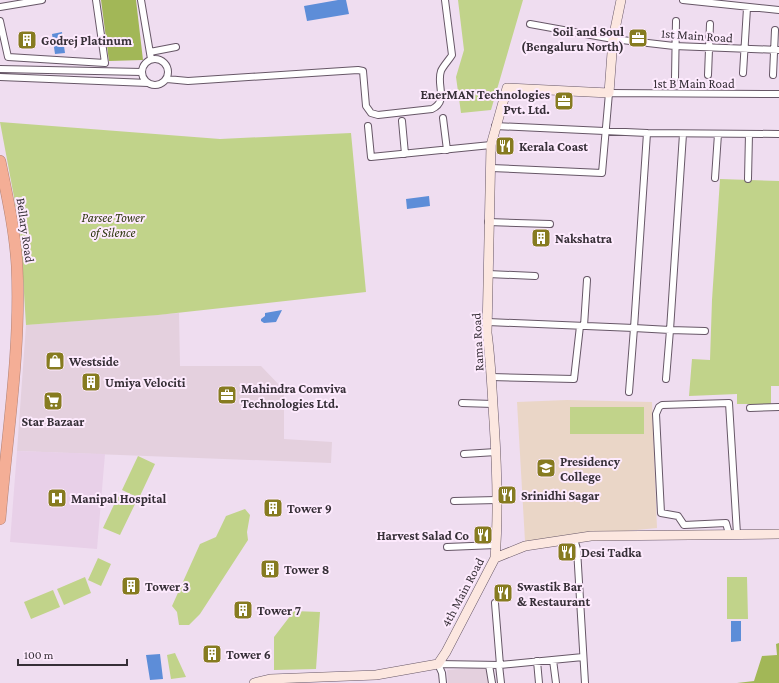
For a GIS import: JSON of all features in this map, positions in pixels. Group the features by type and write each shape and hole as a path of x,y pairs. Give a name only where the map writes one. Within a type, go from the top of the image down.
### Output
{"highway":[{"name":"Bellary Road","path":"0,161 17,264 18,305 16,349 0,519"}],"street":[{"path":"0,6 42,0"},
{"path":"0,21 3,50 8,58 105,63 96,0"},
{"path":"141,0 151,60"},
{"path":"0,77 160,84 167,79 188,82 358,70 363,71 366,106 371,113 378,114 432,110 437,107 441,100 441,72 452,55 445,0"},
{"path":"490,168 602,173 613,39 621,0"},
{"path":"683,0 747,8 779,10"},
{"path":"743,73 747,8"},
{"path":"675,78 674,46 676,21"},
{"name":"1st Main Road","path":"530,24 613,39 674,46 745,50 777,50"},
{"path":"708,75 710,24"},
{"path":"774,75 777,50 775,30"},
{"path":"150,52 176,47"},
{"path":"148,83 142,72 144,64 151,60 159,59 166,64 168,71 167,79"},
{"path":"0,69 142,72"},
{"name":"Rama Road","path":"495,558 497,500 496,452 488,322 488,222 491,145 495,126 507,88 609,93"},
{"name":"1st B Main Road","path":"609,93 779,94"},
{"path":"443,118 447,150"},
{"path":"402,121 405,154"},
{"path":"368,126 372,157 491,145"},
{"path":"495,126 647,134 779,134"},
{"path":"629,392 647,134"},
{"path":"666,379 683,134"},
{"path":"715,178 718,134"},
{"path":"748,179 749,134"},
{"path":"488,222 550,224"},
{"path":"488,274 535,276"},
{"path":"491,377 574,379 587,280"},
{"path":"488,322 705,331"},
{"path":"462,403 493,404"},
{"path":"729,403 733,534 726,523 684,525 678,516 661,513 656,414 659,407 662,405 729,403"},
{"path":"750,408 779,407"},
{"path":"464,454 496,452"},
{"path":"454,501 497,500"},
{"name":"4th Main Road","path":"438,664 446,652 495,558 526,546 591,536 779,534"},
{"path":"574,539 578,549 584,683"},
{"path":"447,547 496,545"},
{"path":"495,603 501,683"},
{"path":"254,683 270,679 376,675 438,664 500,665 583,657"},
{"path":"553,660 556,683"},
{"path":"537,661 539,683"},
{"path":"438,664 442,673 443,683"},
{"path":"489,665 492,683"}],"shaded area":[{"path":"179,313 180,366 261,366 284,390 284,439 332,442 331,463 17,451 26,325"},
{"path":"567,400 652,402 657,528 525,541 517,402"},
{"name":"Manipal Hospital","path":"17,451 105,454 97,549 10,542"},
{"path":"472,668 494,669 495,683 448,683 447,670"}],"green space":[{"path":"101,0 136,0 143,60 109,61"},
{"path":"458,0 523,0 491,110 461,113 456,77 464,50"},
{"name":"Parsee Tower of Silence","path":"0,122 220,139 351,133 366,292 158,315 26,325 20,229"},
{"path":"720,179 779,181 779,386 771,386 771,404 737,404 737,394 689,396 692,359 710,360 712,300"},
{"path":"570,407 644,407 644,434 570,434"},
{"path":"138,456 155,464 139,498 122,490"},
{"path":"119,494 136,502 120,535 103,528"},
{"path":"245,509 250,515 247,532 248,540 200,614 189,625 179,625 177,612 172,606 200,544 216,537 226,516"},
{"path":"98,558 111,564 101,586 88,580"},
{"path":"85,577 91,593 64,605 57,589"},
{"path":"727,577 747,577 748,619 727,619"},
{"path":"53,590 60,607 31,619 24,602"},
{"path":"294,611 320,612 316,669 274,670 274,637"},
{"path":"779,643 779,683 737,683 754,681 762,656 777,655 776,644"},
{"path":"175,653 186,677 171,679 167,655"}],"water":[{"path":"346,0 349,14 307,21 304,6"},
{"path":"62,32 65,53 55,54 52,34"},
{"path":"429,196 430,206 407,209 406,199"},
{"path":"282,310 276,322 264,323 261,321 261,319 265,316 265,313"},
{"path":"731,621 741,621 741,641 731,642"},
{"path":"160,654 163,679 150,680 146,655"}],"place":[{"name":"Soil and Soul (Bengaluru North)","path":"638,38"},
{"name":"Godrej Platinum","path":"27,40"},
{"name":"EnerMAN Technologies Pvt. Ltd.","path":"564,101"},
{"name":"Kerala Coast","path":"505,146"},
{"name":"Nakshatra","path":"541,238"},
{"name":"Westside","path":"55,361"},
{"name":"Umiya Velociti","path":"91,382"},
{"name":"Mahindra Comviva Technologies Ltd.","path":"227,395"},
{"name":"Star Bazaar","path":"53,401"},
{"name":"Presidency College","path":"546,468"},
{"name":"Srinidhi Sagar","path":"507,495"},
{"name":"Manipal Hospital","path":"57,498"},
{"name":"Tower 9","path":"273,508"},
{"name":"Harvest Salad Co","path":"483,535"},
{"name":"Desi Tadka","path":"567,552"},
{"name":"Tower 8","path":"270,569"},
{"name":"Tower 3","path":"131,586"},
{"name":"Swastik Bar & Restaurant","path":"503,593"},
{"name":"Tower 7","path":"243,610"},
{"name":"Tower 6","path":"212,654"}]}
